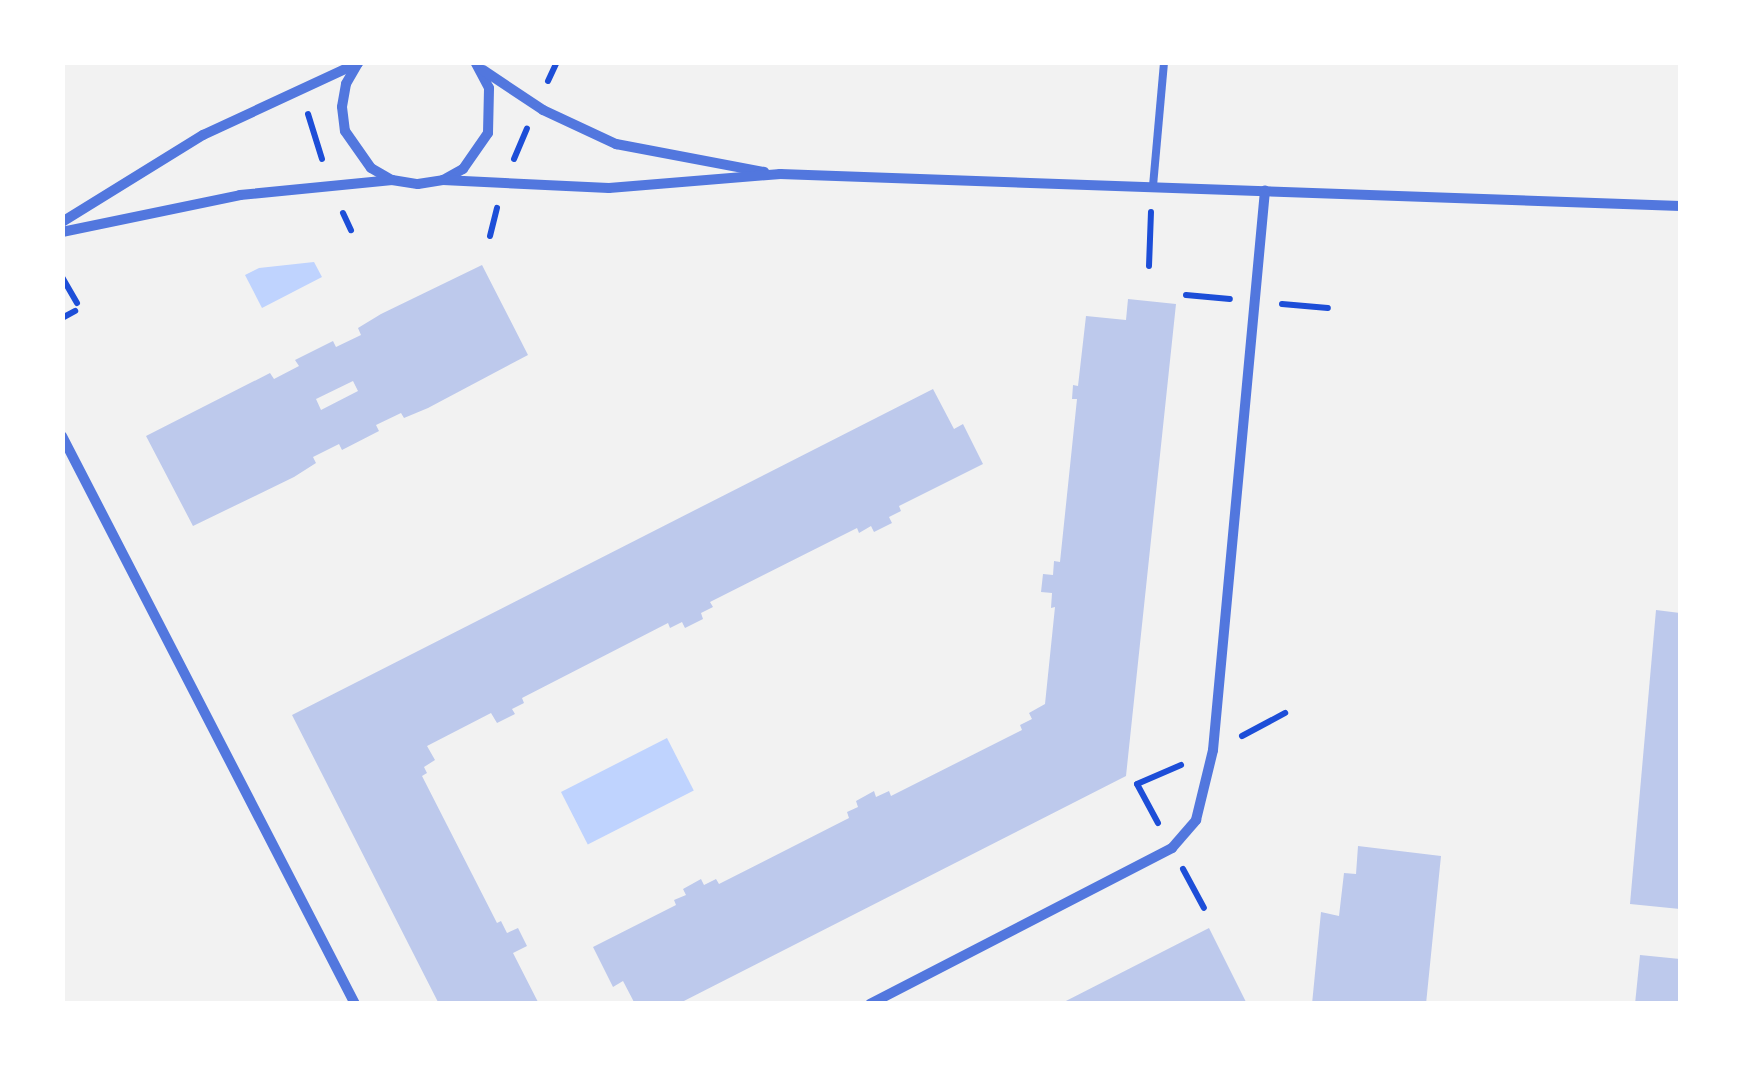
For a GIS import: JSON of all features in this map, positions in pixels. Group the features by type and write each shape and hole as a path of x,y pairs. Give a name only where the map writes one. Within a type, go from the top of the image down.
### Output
{"street":[{"path":"358,63 346,84 342,107 345,131 372,168 392,180"},
{"path":"62,222 203,135 358,63"},
{"path":"478,65 537,106 616,144 780,174"},
{"path":"443,180 471,161 488,133 492,111 478,65"},
{"path":"62,232 240,195 392,180 418,184 443,180 609,188 780,174 1680,206"},
{"path":"870,1004 1172,848 1196,820 1213,750 1264,190"},
{"path":"62,436 355,1004"}],"lane":[{"path":"1153,186 1164,62"}],"path":[{"path":"490,236 504,183 557,62"},
{"path":"1148,266 1153,186"},
{"path":"62,277 76,307 62,318"}],"water":[{"path":"314,262 322,277 262,308 245,275 259,268"},
{"path":"667,738 694,791 588,845 561,792"}],"building":[{"path":"482,265 528,355 428,408 404,418 401,413 376,425 379,431 342,450 339,444 313,457 316,463 294,477 193,526 146,436 270,373 274,379 299,366 295,360 333,341 336,347 361,335 358,328","holes":["353,381 358,391 321,410 316,399"]},
{"path":"1128,299 1176,304 1126,776 678,1004 635,1004 623,981 613,987 593,947 676,905 674,900 686,895 683,889 701,879 704,885 716,879 719,884 849,818 847,812 858,807 856,801 874,791 876,797 889,791 891,796 1022,730 1020,725 1032,719 1029,713 1045,704 1055,607 1051,608 1052,593 1041,592 1043,574 1053,575 1054,561 1060,562 1077,399 1072,399 1073,385 1078,386 1086,316 1126,320"},
{"path":"933,389 954,429 963,424 983,464 899,506 901,511 889,517 892,523 874,532 871,526 859,533 857,528 710,602 713,607 701,613 703,619 685,628 682,622 670,628 668,623 522,698 524,703 512,709 515,714 497,723 491,713 427,746 435,760 424,767 427,773 422,776 497,923 501,921 507,933 518,928 527,946 513,953 539,1004 439,1004 292,715"},
{"path":"1656,610 1680,613 1680,909 1630,904"},
{"path":"1358,846 1441,856 1426,1004 1312,1004 1321,912 1339,916 1344,873 1356,874"},
{"path":"1209,928 1247,1004 1060,1004 1111,978"},
{"path":"1640,955 1680,959 1680,1004 1635,1004"}]}
